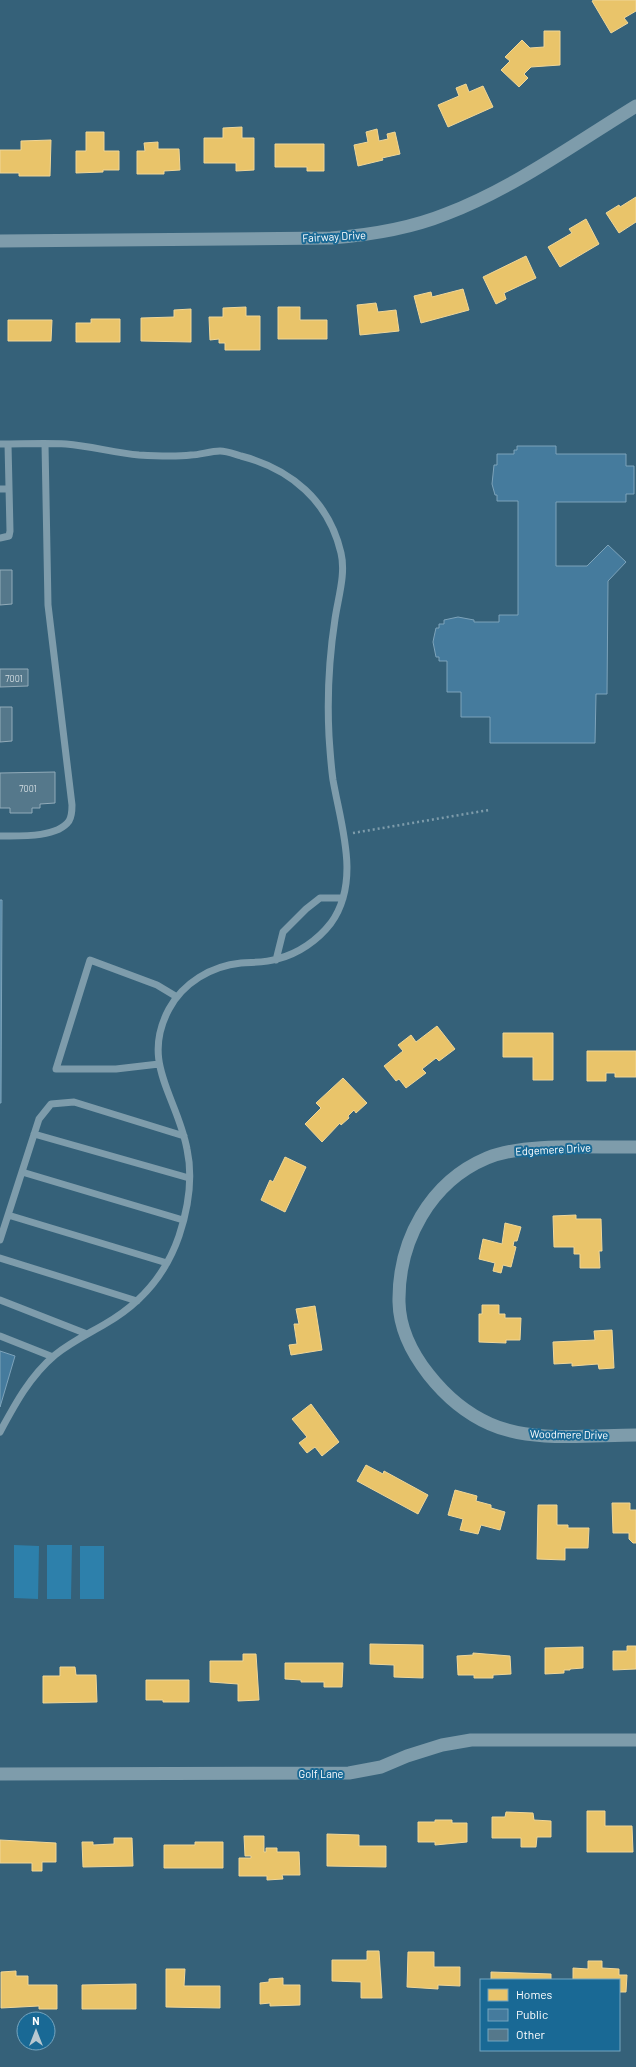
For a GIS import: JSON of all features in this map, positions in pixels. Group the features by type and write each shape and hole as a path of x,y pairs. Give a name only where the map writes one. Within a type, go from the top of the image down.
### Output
{"street":[{"name":"Fairway Drive","path":"0,241 331,238 365,235 399,229 445,215 483,198 636,106"},
{"name":"Edgemere Drive","path":"403,1260 409,1238 419,1219 435,1196 462,1171 487,1158 529,1148 636,1147"},
{"name":"Woodmere Drive","path":"403,1260 399,1302 407,1336 415,1355 435,1383 460,1407 490,1424 510,1431 544,1436 636,1435"},
{"name":"Golf Lane","path":"0,1774 349,1773 382,1766 442,1745 471,1740 636,1740"}],"lane":[{"path":"0,444 66,444 137,455 190,455 222,451 260,461 288,476 295,480 319,503 333,531 342,555 342,580 328,688 333,777 344,834 346,871 341,906 331,923 314,941 276,960 240,963 216,968 202,975 177,997 163,1020 158,1038 160,1073 184,1136 190,1167 183,1220 171,1256 144,1295 108,1323 87,1334 53,1357 38,1372 26,1387 0,1432"},
{"path":"0,538 9,536 10,531 8,444"},
{"path":"0,836 33,836 59,829 69,821 72,806 48,605 45,444"},
{"path":"0,489 9,489"},
{"path":"276,960 283,932 306,909 320,898 343,898"},
{"path":"159,1064 116,1069 56,1069 90,960 157,985 177,997"},
{"path":"0,1240 39,1119 51,1104 74,1102 184,1136"},
{"path":"34,1134 189,1178"},
{"path":"22,1172 183,1220"},
{"path":"8,1215 167,1263"},
{"path":"0,1258 137,1301"},
{"path":"0,1300 87,1334"},
{"path":"0,1336 53,1357"}],"path":[{"path":"344,834 489,810"}],"shaded area":[{"path":"14,1545 39,1546 38,1599 14,1598"},
{"path":"47,1545 72,1545 71,1599 47,1599"},
{"path":"80,1546 104,1546 104,1599 80,1599"}],"building: Homes":[{"path":"636,0 636,11 624,18 628,23 611,33 592,1"},
{"path":"544,31 560,31 560,65 531,67 524,74 528,78 519,87 501,70 510,61 505,57 522,40 530,48 544,47"},
{"path":"466,84 469,92 483,86 493,107 448,127 438,105 459,96 456,88"},
{"path":"242,127 242,138 254,138 254,170 236,171 236,163 204,163 204,138 223,138 223,128"},
{"path":"377,129 379,141 388,139 387,134 395,132 400,154 358,166 354,145 368,142 366,132"},
{"path":"86,132 104,132 104,151 119,151 119,170 76,173 76,151 86,151"},
{"path":"51,140 50,176 19,176 19,173 0,173 0,150 21,150 21,141"},
{"path":"158,142 158,149 179,149 180,170 164,171 164,174 137,174 137,151 145,151 144,143"},
{"path":"275,144 324,144 324,171 307,171 307,167 275,167"},
{"path":"636,197 636,222 619,233 606,213 619,205 620,207"},
{"path":"586,219 599,244 560,267 548,247 572,233 569,229"},
{"path":"526,256 536,278 504,293 506,299 496,304 483,277"},
{"path":"463,289 469,310 421,323 414,296 431,292 432,297"},
{"path":"376,303 378,312 396,310 399,331 360,335 357,305"},
{"path":"246,307 246,316 260,316 260,350 225,350 225,343 219,343 219,339 210,340 209,317 223,317 223,308"},
{"path":"278,307 300,307 300,320 327,320 327,339 278,339"},
{"path":"191,309 191,342 141,341 141,318 174,317 174,310"},
{"path":"91,319 120,319 120,342 76,342 76,323 91,323"},
{"path":"8,320 52,320 51,341 8,341"},
{"path":"437,1026 455,1049 439,1061 436,1058 422,1069 426,1073 406,1088 399,1079 396,1081 384,1066 403,1051 398,1045 411,1035 416,1042"},
{"path":"503,1033 553,1033 553,1080 533,1080 533,1057 503,1057"},
{"path":"587,1051 636,1051 636,1077 615,1077 615,1073 606,1073 606,1081 587,1081"},
{"path":"343,1078 367,1103 356,1113 354,1110 348,1116 349,1118 341,1125 340,1123 322,1142 305,1124 321,1108 316,1103"},
{"path":"285,1157 306,1167 285,1212 261,1200 270,1180 273,1182"},
{"path":"576,1215 576,1219 601,1219 602,1251 599,1251 600,1268 580,1268 580,1254 574,1254 574,1247 554,1247 553,1216"},
{"path":"505,1223 521,1227 517,1241 514,1241 513,1246 516,1247 511,1267 503,1265 501,1273 493,1271 495,1263 479,1259 483,1239 502,1244"},
{"path":"482,1305 499,1305 499,1314 505,1314 505,1318 521,1318 520,1340 506,1340 506,1343 479,1342 479,1314 482,1314"},
{"path":"315,1306 322,1350 291,1355 289,1345 297,1344 294,1324 299,1324 296,1309"},
{"path":"612,1330 614,1368 599,1369 598,1364 572,1366 572,1363 554,1364 553,1342 595,1340 594,1331"},
{"path":"311,1404 339,1442 322,1456 315,1447 307,1453 299,1443 307,1437 292,1419"},
{"path":"366,1465 383,1474 384,1471 428,1495 418,1514 357,1481"},
{"path":"455,1490 477,1496 476,1501 491,1505 491,1508 505,1512 500,1530 481,1525 478,1534 460,1530 463,1519 448,1515"},
{"path":"612,1503 630,1503 630,1510 636,1510 636,1543 633,1543 629,1539 629,1533 613,1533"},
{"path":"538,1505 557,1505 557,1525 568,1525 568,1528 589,1528 588,1548 565,1548 565,1560 537,1559"},
{"path":"370,1644 423,1645 423,1678 394,1677 394,1665 370,1664"},
{"path":"627,1646 636,1646 636,1669 613,1670 613,1651 627,1651"},
{"path":"583,1647 583,1668 564,1670 564,1673 545,1674 545,1648"},
{"path":"473,1653 510,1656 511,1674 493,1675 493,1678 474,1678 474,1675 458,1675 457,1656 473,1655"},
{"path":"243,1654 256,1654 259,1700 238,1701 238,1684 210,1682 210,1661 243,1661"},
{"path":"285,1663 343,1663 342,1687 324,1687 324,1682 301,1682 301,1680 285,1679"},
{"path":"60,1667 75,1667 76,1675 96,1675 97,1702 43,1703 43,1676 60,1676"},
{"path":"146,1680 189,1680 189,1702 163,1702 163,1700 146,1700"},
{"path":"587,1811 605,1811 605,1826 632,1826 633,1852 587,1852"},
{"path":"506,1812 533,1813 534,1820 551,1821 551,1837 537,1837 536,1847 521,1847 521,1838 492,1838 492,1817 505,1817"},
{"path":"435,1820 452,1820 452,1823 467,1823 467,1842 435,1845 435,1842 418,1842 418,1822 435,1822"},
{"path":"327,1834 359,1835 359,1846 386,1846 386,1867 327,1866"},
{"path":"244,1836 264,1836 264,1852 266,1852 266,1848 277,1848 277,1852 299,1852 300,1875 282,1875 283,1879 267,1880 267,1876 239,1876 239,1858 251,1858 251,1856 245,1856"},
{"path":"114,1838 132,1838 133,1866 83,1867 82,1842 93,1842 93,1845 114,1844"},
{"path":"0,1840 56,1843 56,1862 42,1862 42,1871 32,1871 32,1863 0,1863"},
{"path":"195,1842 223,1842 223,1868 164,1868 164,1845 195,1845"},
{"path":"367,1951 379,1951 382,1998 361,1998 361,1982 332,1981 332,1960 367,1960"},
{"path":"408,1952 434,1952 434,1967 460,1967 460,1986 438,1985 438,1989 407,1987"},
{"path":"588,1961 602,1961 602,1968 619,1969 619,1975 627,1975 626,1992 620,1992 620,1979 573,1979 573,1968 588,1969"},
{"path":"166,1969 185,1969 184,1986 220,1986 220,2008 166,2007"},
{"path":"16,1971 16,1976 28,1976 28,1985 57,1985 57,2009 39,2009 39,2006 1,2008 1,1972"},
{"path":"491,1972 551,1974 551,1979 491,1979"},
{"path":"283,1978 283,1985 300,1985 300,2005 270,2006 270,2003 260,2004 260,1983 269,1982 269,1979"},
{"path":"136,1984 136,2009 82,2009 82,1985"}],"building: Public":[{"path":"517,446 556,446 556,454 626,454 626,466 634,466 634,494 626,494 626,502 556,502 556,566 587,566 608,545 626,562 608,581 607,694 596,694 595,743 490,743 490,717 461,717 461,692 447,692 447,661 439,661 439,657 436,657 433,642 434,637 436,628 439,628 439,624 444,624 444,620 458,617 474,620 474,622 499,622 499,615 518,615 518,501 497,501 497,495 495,495 492,484 494,465 497,465 497,454 514,454 514,450 517,450"},
{"path":"0,900 2,900 1,1103 0,1103"},
{"path":"0,1351 15,1356 0,1407"}],"building: Other":[{"path":"0,570 12,570 12,604 0,605"},
{"path":"0,669 28,669 28,686 0,687"},
{"path":"0,707 12,707 12,741 0,742"},
{"path":"55,772 55,803 40,804 40,808 32,808 32,813 10,813 10,808 0,808 0,773"}]}
